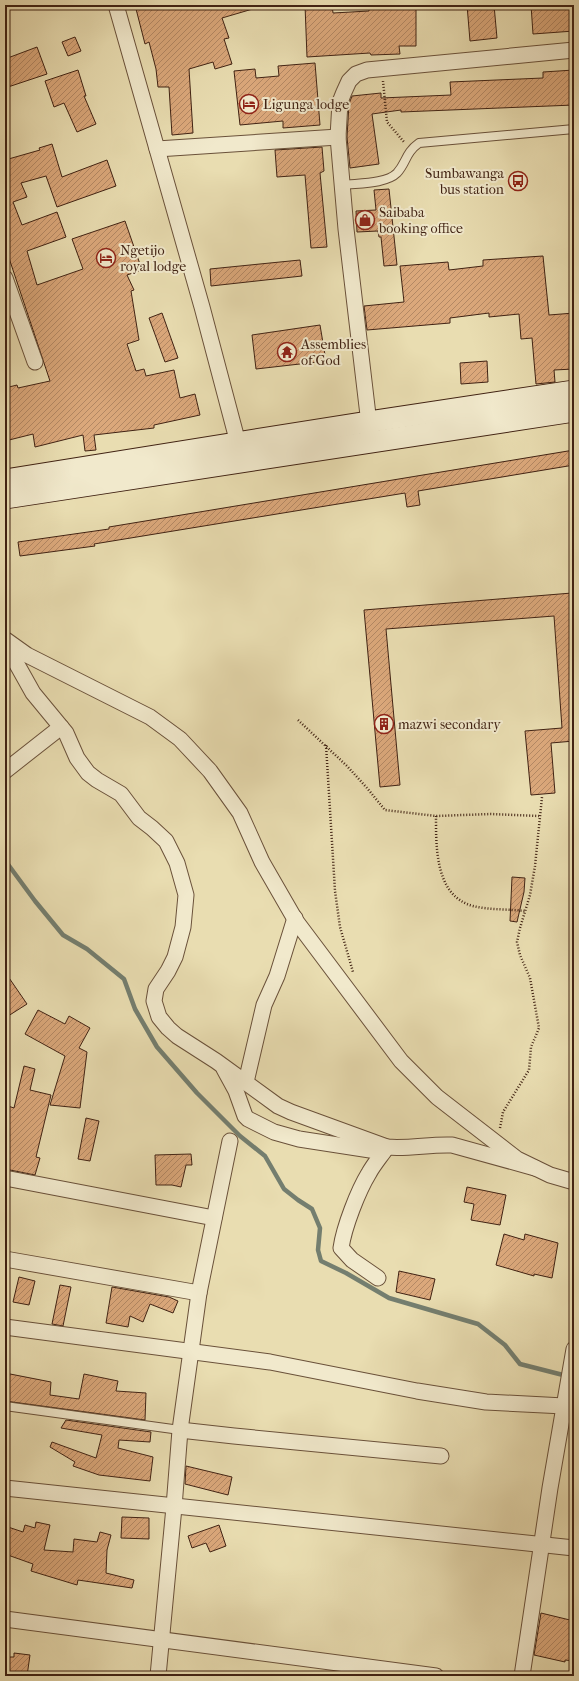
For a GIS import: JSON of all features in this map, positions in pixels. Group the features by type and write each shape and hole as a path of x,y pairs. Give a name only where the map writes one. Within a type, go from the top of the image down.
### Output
{"main road":[{"path":"5,480 368,422 574,391"},
{"path":"5,498 574,411"}],"street":[{"path":"116,5 217,359 238,443"},
{"path":"371,443 346,229 338,137 340,102 349,81 356,74 366,70 574,50"},
{"path":"157,149 338,137"},
{"path":"5,278 35,362"},
{"path":"5,639 33,658 150,717 180,739 210,771 240,813 262,862 295,918 401,1061 438,1097 499,1146 517,1158 550,1176 574,1182"},
{"path":"5,643 33,693 66,733 77,758 88,773 121,794 139,818 166,841 177,863 186,895 183,927 175,957 156,989 154,1001 159,1017 168,1028 278,1106 385,1150"},
{"path":"5,771 61,727"},
{"path":"246,1082 264,1005 279,970 295,918"},
{"path":"222,1065 236,1091 245,1116 274,1132 299,1139 385,1150 452,1145 535,1168"},
{"path":"158,1676 180,1430 192,1353 199,1294 230,1141"},
{"path":"378,1278 352,1260 343,1252 341,1248 342,1239 368,1173 385,1150"},
{"path":"5,1178 214,1218"},
{"path":"5,1259 199,1294"},
{"path":"5,1327 192,1353 270,1362 417,1391 486,1402 564,1406"},
{"path":"522,1676 550,1488 573,1352"},
{"path":"180,1430 442,1456"},
{"path":"5,1488 574,1548"},
{"path":"5,1619 436,1676"}],"lane":[{"path":"343,185 382,181 396,173 410,149 419,143 574,129"},
{"path":"5,1406 180,1430"}],"path":[{"path":"381,69 388,122 410,149"},
{"path":"298,720 326,745 367,788 385,810 436,816 491,814 539,816"},
{"path":"326,745 335,891 340,927 354,976"},
{"path":"499,1146 503,1112 529,1070 531,1047 538,1028 530,978 520,955 517,942 530,895 535,866 542,798"},
{"path":"436,816 436,846 439,868 449,890 460,899 471,905 525,911"}],"building":[{"path":"135,5 255,5 256,8 222,18 229,38 224,39 232,64 215,69 213,62 189,69 193,133 172,135 169,87 158,87 156,69 149,42 145,44"},
{"path":"305,5 332,5 333,13 369,11 369,8 416,5 416,46 399,46 400,54 371,55 370,53 307,57"},
{"path":"467,5 494,5 497,38 470,41"},
{"path":"531,5 574,5 574,31 533,34"},
{"path":"75,37 81,51 68,56 62,42"},
{"path":"37,47 47,74 5,88 5,59"},
{"path":"315,63 320,125 283,128 283,121 240,125 234,71 255,69 256,78 279,76 278,66"},
{"path":"78,70 86,96 84,96 96,124 77,132 64,103 54,107 45,81"},
{"path":"574,70 574,105 401,112 401,110 372,114 379,164 350,168 347,137 349,104 352,96 381,93 381,98 451,95 450,82 543,78 543,72"},
{"path":"52,144 62,177 107,160 116,186 57,207 46,176 21,183 27,197 13,202 22,225 57,212 66,237 27,251 37,285 83,269 72,239 125,221 142,270 127,275 134,290 131,291 139,340 127,344 136,371 144,369 146,376 174,370 180,398 195,394 200,415 154,425 154,428 94,435 96,450 85,451 83,435 35,447 33,434 5,441 5,388 17,385 18,388 50,381 5,246 5,160 40,150 39,148"},
{"path":"322,147 324,171 320,173 327,247 311,248 305,175 277,177 275,150"},
{"path":"389,189 397,265 384,266 381,237 379,237 378,231 357,232 356,211 376,210 374,190"},
{"path":"543,256 549,315 574,313 574,369 554,370 555,382 536,384 532,338 521,339 519,314 489,317 489,313 450,318 450,323 367,330 364,306 404,302 400,266 448,262 449,270 483,266 483,260"},
{"path":"300,260 302,276 211,286 210,269"},
{"path":"162,313 178,358 165,362 149,318"},
{"path":"320,325 326,361 256,369 252,335"},
{"path":"487,361 488,382 461,384 460,363"},
{"path":"574,450 574,465 418,491 420,505 407,507 405,493 94,544 95,546 20,556 18,542 109,529 109,527"},
{"path":"572,593 574,623 574,741 551,743 555,793 531,795 525,731 562,728 554,616 386,629 400,785 380,787 364,610"},
{"path":"512,877 525,878 524,892 517,922 510,921"},
{"path":"5,972 27,1004 5,1018"},
{"path":"38,1010 65,1024 69,1016 90,1028 79,1048 87,1052 80,1108 50,1105 65,1056 25,1034"},
{"path":"24,1066 35,1069 30,1090 51,1095 36,1157 40,1158 35,1175 5,1169 5,1105 14,1108"},
{"path":"86,1118 99,1121 90,1161 78,1159"},
{"path":"191,1154 192,1165 186,1165 181,1187 172,1185 156,1185 155,1155"},
{"path":"467,1187 506,1195 500,1225 471,1220 474,1204 464,1202"},
{"path":"504,1234 524,1240 525,1234 558,1243 552,1278 534,1274 534,1276 496,1265"},
{"path":"399,1271 435,1279 430,1300 396,1292"},
{"path":"19,1277 35,1281 29,1305 13,1302"},
{"path":"60,1285 71,1287 63,1326 52,1324"},
{"path":"112,1287 169,1297 178,1301 173,1313 150,1304 143,1322 130,1316 128,1327 106,1323"},
{"path":"5,1373 51,1382 50,1395 79,1399 84,1374 118,1381 116,1391 146,1393 145,1420 5,1401"},
{"path":"66,1420 151,1432 150,1442 119,1440 118,1448 153,1457 150,1481 99,1475 73,1466 75,1462 50,1447 52,1442 96,1458 102,1435 61,1428"},
{"path":"186,1466 232,1477 228,1495 185,1484"},
{"path":"122,1517 149,1518 149,1539 121,1538"},
{"path":"36,1522 50,1525 44,1550 73,1552 74,1539 97,1542 100,1532 111,1535 107,1550 106,1573 134,1580 132,1588 78,1580 77,1585 31,1571 33,1564 5,1554 5,1526 23,1532 25,1525 35,1528"},
{"path":"219,1525 226,1546 210,1552 206,1543 192,1548 188,1536"},
{"path":"541,1613 574,1621 574,1661 565,1660 565,1662 534,1655"},
{"path":"14,1653 30,1655 27,1676 5,1676 5,1657 14,1657"}],"waterway":[{"path":"5,852 7,863 35,901 63,935 87,949 124,979 135,1009 157,1047 197,1093 240,1136 265,1156 284,1189 312,1209 320,1228 318,1250 321,1261 346,1273 389,1298 478,1324 505,1345 520,1364 567,1376"}],"place":[{"name":"Ligunga lodge","path":"249,104"},
{"name":"Sumbawanga bus station","path":"518,181"},
{"name":"Saibaba booking office","path":"365,220"},
{"name":"Ngetijo royal lodge","path":"106,258"},
{"name":"Assemblies of God","path":"287,352"},
{"name":"mazwi secondary","path":"384,724"}]}
